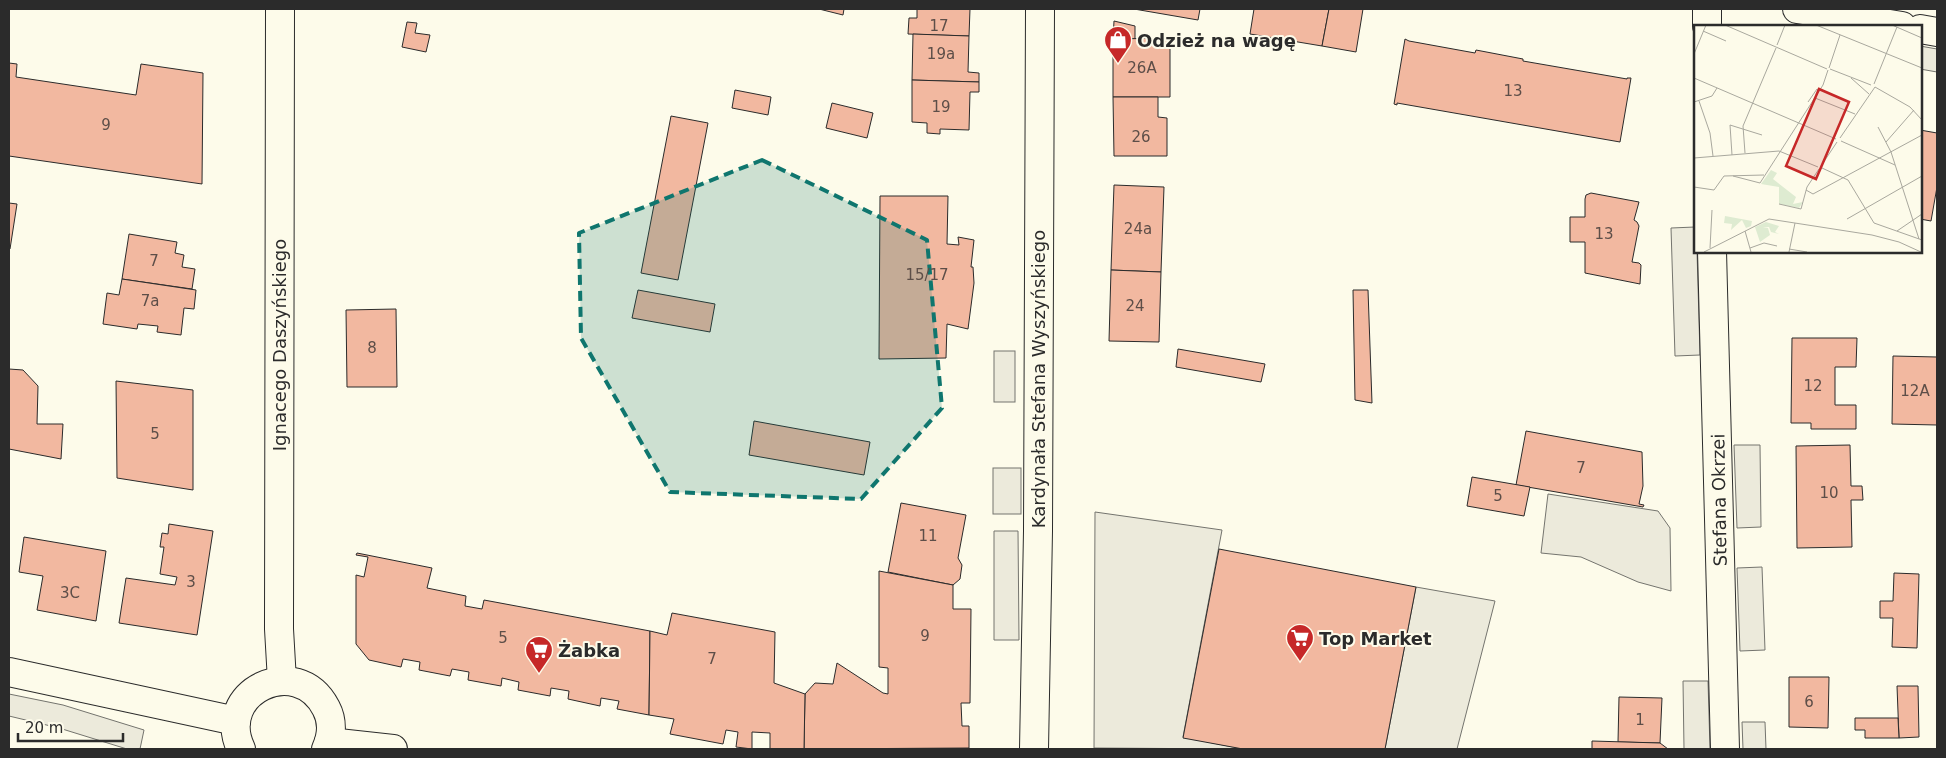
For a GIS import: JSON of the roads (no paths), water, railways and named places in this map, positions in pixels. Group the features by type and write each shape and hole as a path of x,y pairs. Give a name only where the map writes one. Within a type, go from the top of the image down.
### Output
{"street":[{"name":"Ignacego Daszyńskiego","path":"280,9 279,629 282,681"},
{"name":"Kardynała Stefana Wyszyńskiego","path":"1034,749 1038,531 1040,9"},
{"path":"1707,9 1707,25"},
{"path":"1797,9 1896,25"},
{"path":"1912,25 1915,9"},
{"path":"1921,29 1937,32"},
{"name":"Stefana Okrzei","path":"1712,252 1725,749"},
{"path":"9,672 236,721"},
{"path":"241,749 237,741 236,721 238,711 245,699 256,689 268,683 282,681 297,682 310,689 321,699 328,712 331,727 327,746 394,749"}],"place":[{"name":"Odzież na wagę","path":"1118,64"},
{"name":"Top Market","path":"1300,662"},
{"name":"Żabka","path":"539,674"}]}
